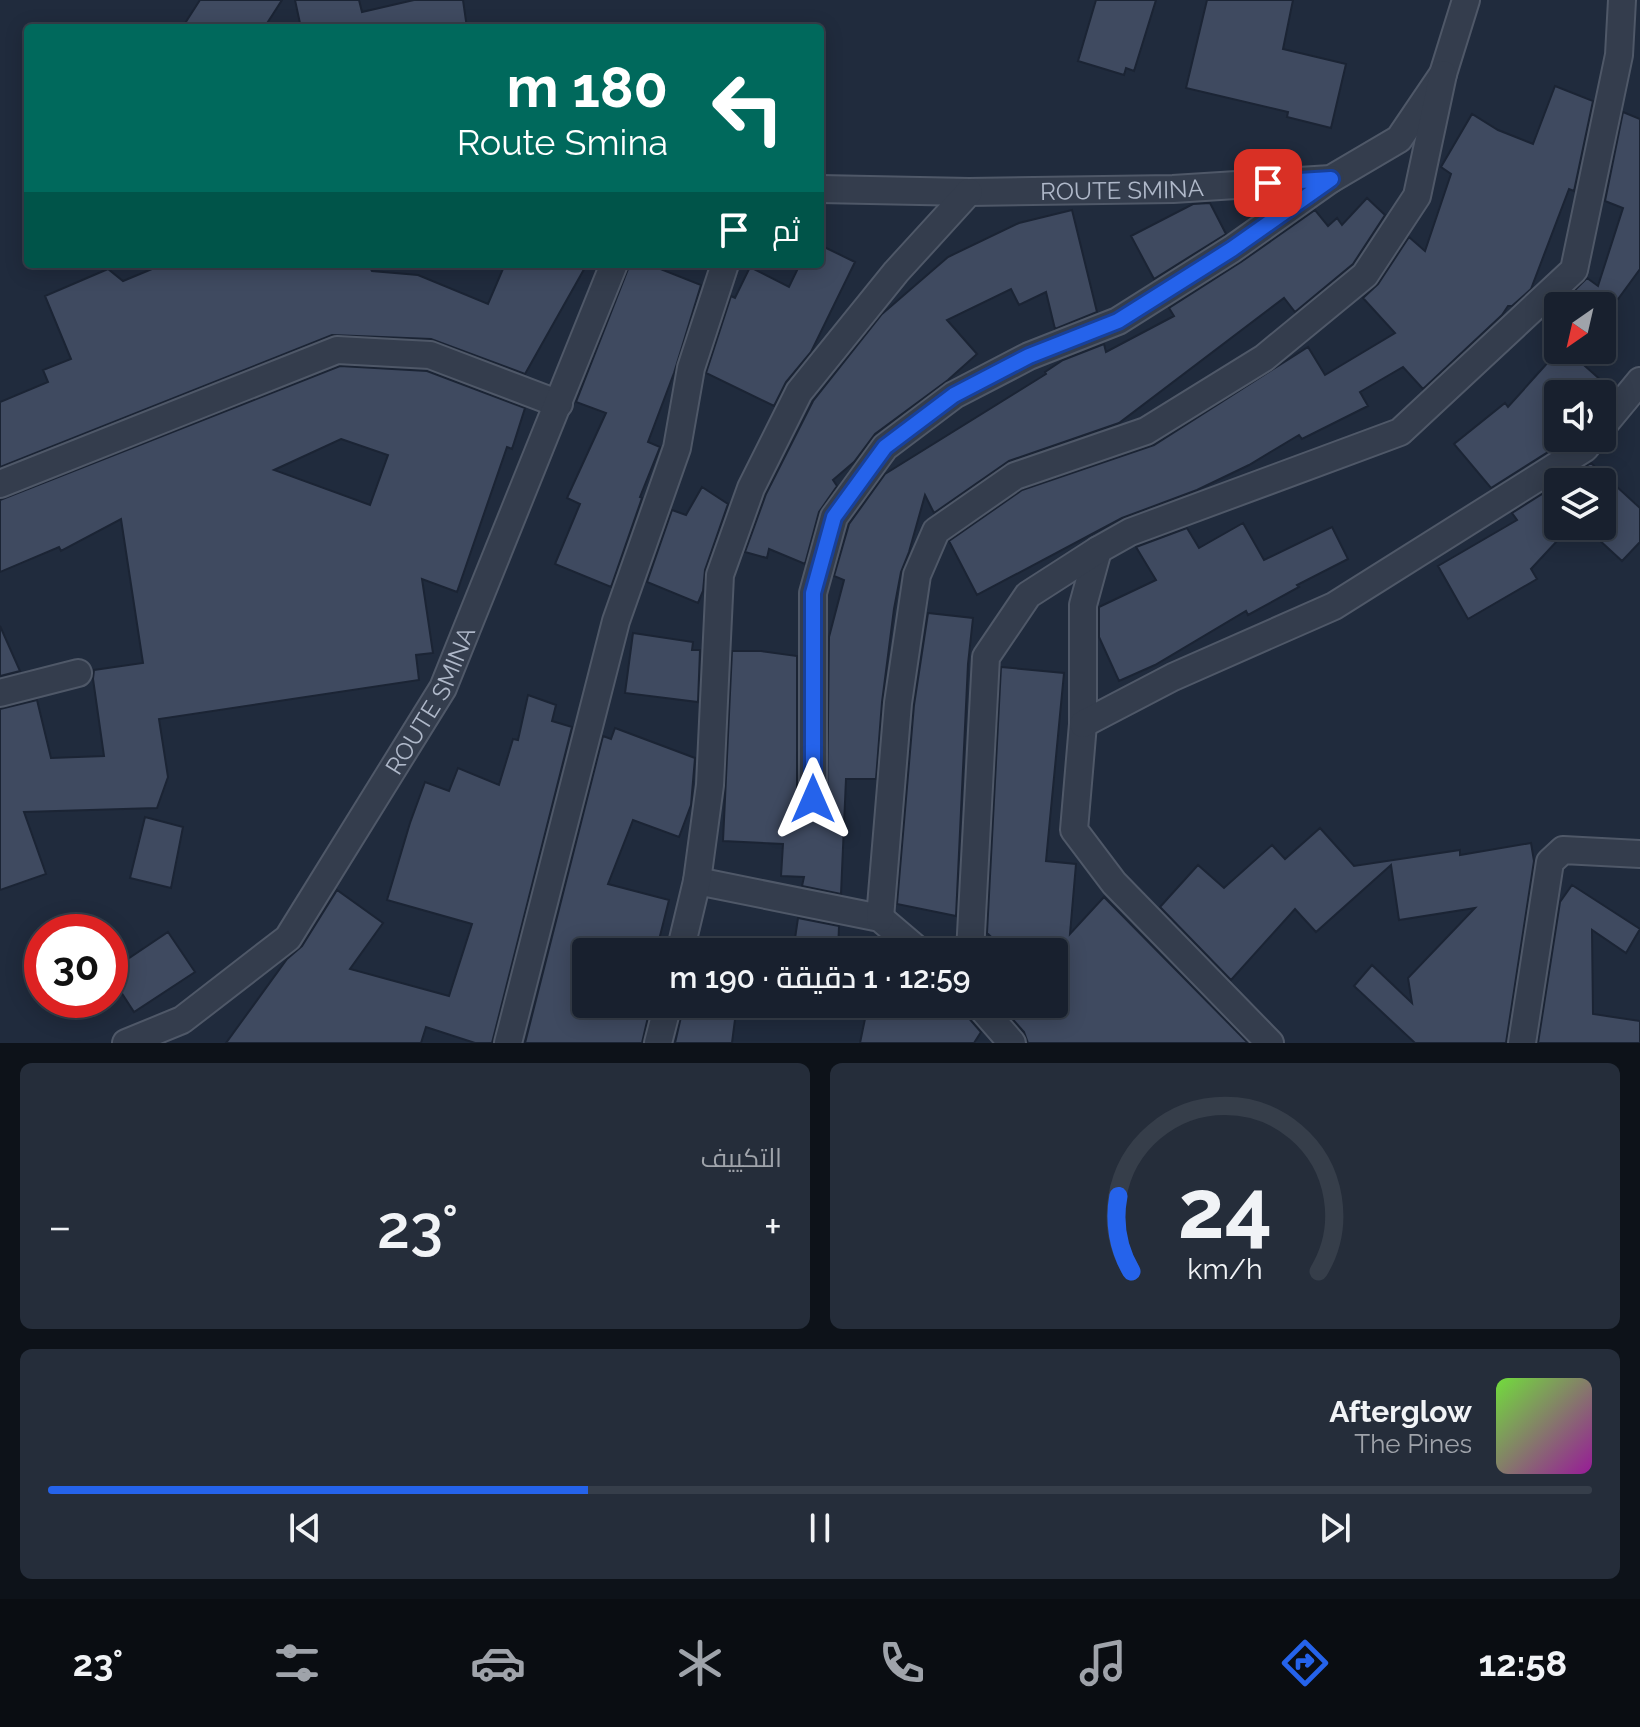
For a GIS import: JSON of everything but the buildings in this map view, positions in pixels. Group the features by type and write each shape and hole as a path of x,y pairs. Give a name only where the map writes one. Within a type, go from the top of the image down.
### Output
{"street":[{"name":"ROUTE SMINA","path":"824,189 969,192 1173,189 1331,179 1399,139 1443,74 1466,0"},
{"path":"971,938 986,657 1028,595 1130,532 1400,432 1574,270 1619,55 1622,0"},
{"path":"880,918 898,703 917,575 936,531 1015,476 1146,431 1264,358 1365,275 1417,196 1443,74"},
{"path":"813,799 813,593 834,517 885,447 954,395 1029,356 1118,321 1232,249 1331,179"},
{"path":"683,938 697,881 710,785 720,575 751,488 799,392 896,272 969,192"},
{"name":"ROUTE SMINA","path":"126,1043 182,1020 288,938 443,688 612,268"},
{"path":"508,1043 616,621 677,448 691,368 724,268"},
{"path":"0,484 337,350 430,355 559,404"},
{"path":"1616,410 1640,381"},
{"path":"1083,724 1173,677 1334,606 1579,452"},
{"path":"1098,550 1083,605 1083,724 1074,830 1114,883 1270,1043"},
{"path":"0,693 78,673"},
{"path":"1522,1043 1550,862 1563,850 1640,854"},
{"path":"697,881 880,918 904,938"},
{"path":"658,1043 664,1018"},
{"path":"990,1018 1012,1043"}],"route":[{"path":"813,799 813,593 834,517 885,447 954,395 1029,356 1118,321 1232,249 1331,179 1268,183"}]}
